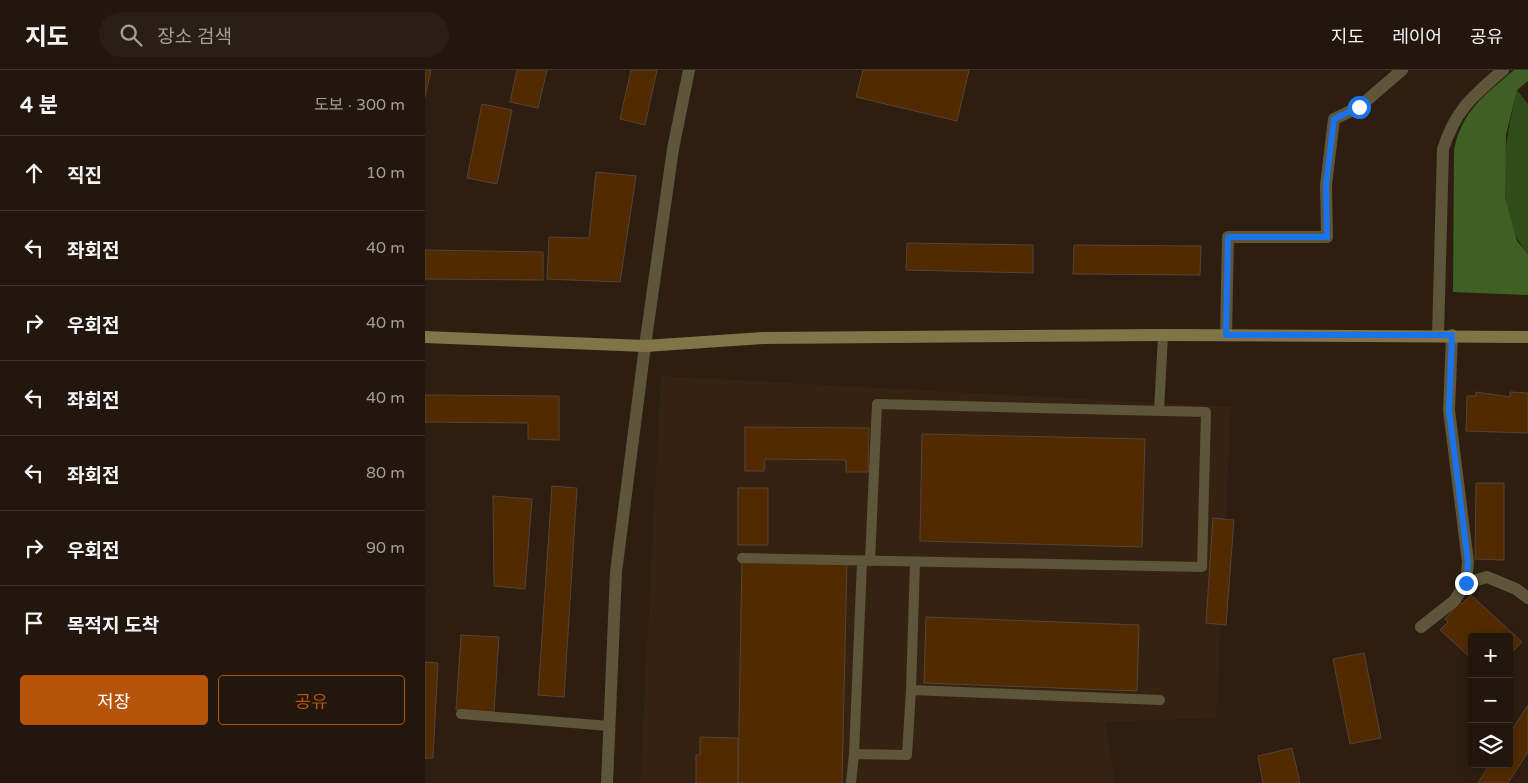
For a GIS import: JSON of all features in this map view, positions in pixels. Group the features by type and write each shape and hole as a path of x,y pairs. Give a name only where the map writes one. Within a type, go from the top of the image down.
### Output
{"main road":[{"path":"425,338 645,346 763,338 1163,335 1452,335 1528,337"}],"street":[{"path":"607,783 616,572 673,149 689,70"},
{"path":"1226,335 1228,237 1327,237 1326,185 1334,119 1359,107 1402,70"},
{"path":"1437,336 1443,149 1451,126 1467,100 1503,70"},
{"path":"1421,627 1454,601 1466,583 1468,562 1449,410 1452,335"},
{"path":"1466,583 1487,577 1516,589 1528,598"}],"lane":[{"path":"1159,411 1163,335"},
{"path":"742,558 866,561 915,562 1202,567 1206,412 877,404 866,561 854,754 851,783"},
{"path":"854,754 907,755 915,562"},
{"path":"911,690 1160,700"},
{"path":"461,714 609,726"}],"shaded area":[{"path":"661,376 1231,407 1216,718 1105,722 1115,783 640,783"}],"green space":[{"path":"1514,70 1528,70 1528,81 1517,90 1506,135 1505,198 1517,241 1528,254 1528,295 1453,292 1454,150 1463,124 1476,104"},
{"path":"1517,90 1528,104 1528,254 1516,237 1509,217 1505,196 1505,153"}],"building":[{"path":"425,70 431,70 425,97"},
{"path":"517,70 547,70 538,108 510,102"},
{"path":"631,70 657,70 645,125 620,119"},
{"path":"863,70 969,70 957,121 856,97"},
{"path":"482,104 512,110 497,184 467,178"},
{"path":"596,172 636,176 620,282 547,279 549,237 589,238"},
{"path":"907,243 1033,245 1033,273 906,270"},
{"path":"1074,245 1201,246 1200,275 1073,274"},
{"path":"425,250 543,252 543,280 425,279"},
{"path":"1476,392 1510,397 1510,392 1528,393 1528,433 1466,431 1467,396 1476,396"},
{"path":"425,395 559,396 559,440 528,439 528,423 425,422"},
{"path":"745,427 869,428 868,472 846,472 846,460 765,459 764,471 745,471"},
{"path":"922,434 1145,439 1142,547 920,541"},
{"path":"1476,483 1504,483 1504,560 1475,559"},
{"path":"552,486 577,488 564,697 538,695"},
{"path":"738,488 768,488 768,545 738,545"},
{"path":"493,496 532,499 525,589 494,586"},
{"path":"1213,518 1234,520 1226,625 1206,623"},
{"path":"742,558 847,560 842,783 738,783"},
{"path":"1471,595 1512,633 1468,633 1468,655 1440,630 1448,622 1445,619 1460,602 1462,604"},
{"path":"926,617 1139,625 1137,691 924,683"},
{"path":"1513,634 1522,642 1513,651"},
{"path":"461,635 499,637 494,712 456,710"},
{"path":"1364,653 1381,738 1350,744 1333,659"},
{"path":"425,662 438,663 433,758 425,758"},
{"path":"1528,705 1528,752 1508,783 1478,783 1487,768 1513,768 1513,728"},
{"path":"700,737 738,738 738,783 696,783 696,755 700,755"},
{"path":"1292,748 1300,783 1263,783 1258,756"}],"route":[{"path":"1359,107 1334,119 1326,185 1327,237 1228,237 1226,335 1452,335 1449,410 1468,562 1466,583"}]}
